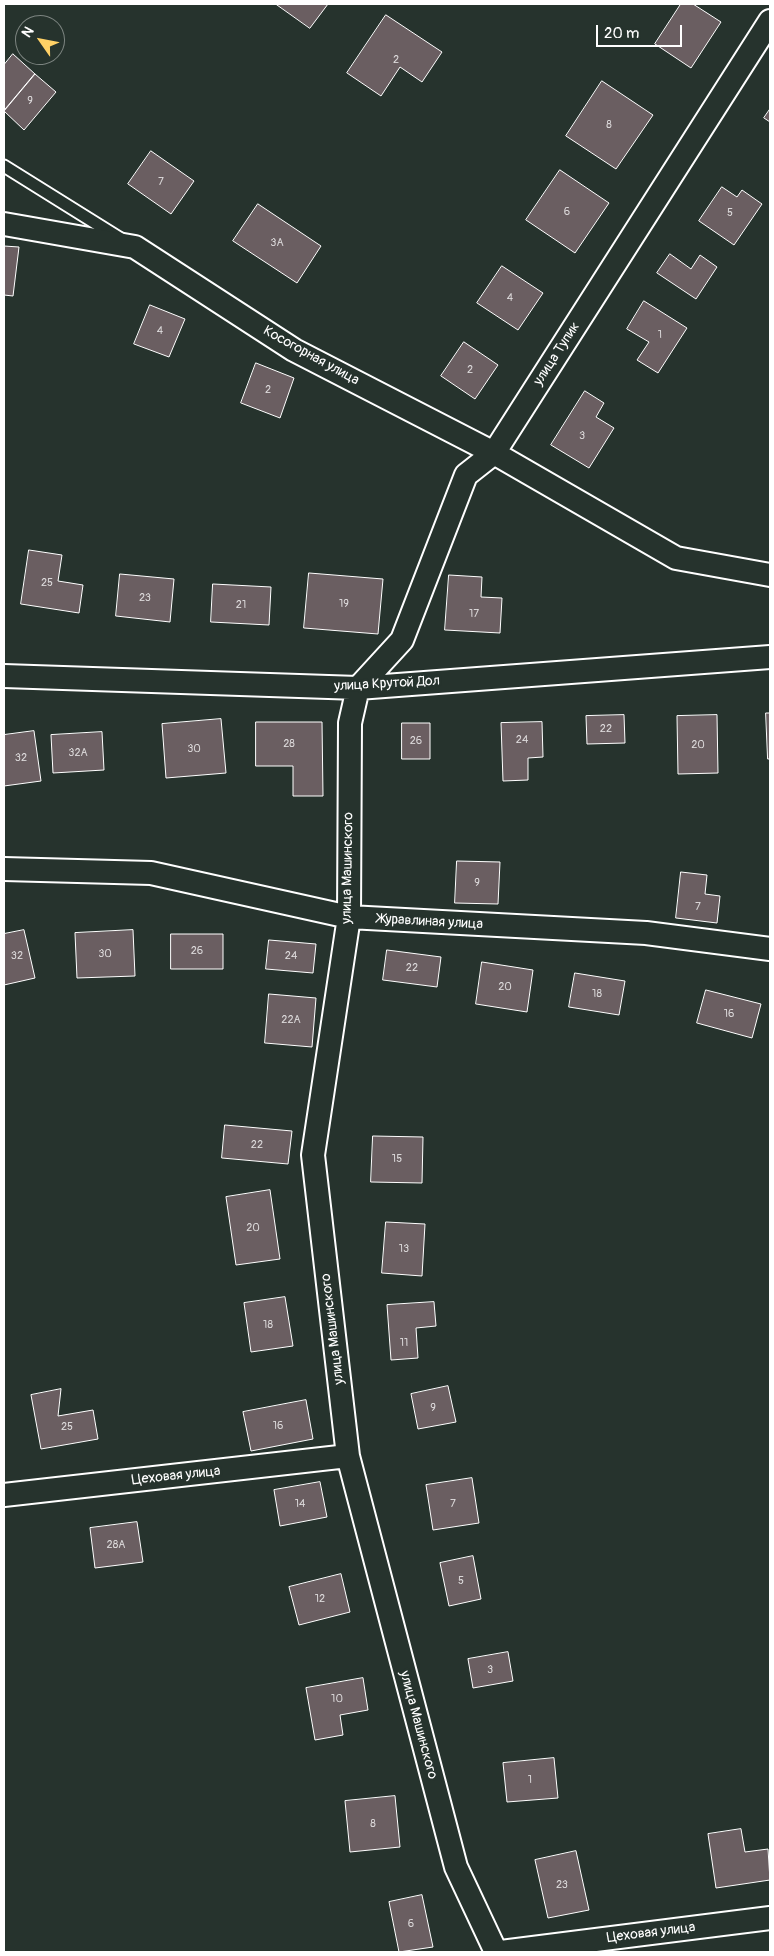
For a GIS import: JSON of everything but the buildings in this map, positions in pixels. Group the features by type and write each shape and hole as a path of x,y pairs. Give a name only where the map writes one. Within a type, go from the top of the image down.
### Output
{"street":[{"name":"улица Тупик","path":"358,688 402,640 466,475 494,453 770,21"},
{"name":"Косогорная улица","path":"4,224 135,247 294,350 494,453 676,558 770,575"},
{"name":"улица Крутой Дол","path":"4,676 358,688 770,657"},
{"name":"улица Машинского","path":"358,688 350,723 348,917 313,1154 348,1456 456,1867 496,1952"},
{"name":"Журавлиная улица","path":"4,870 151,873 348,917 646,932 770,949"},
{"name":"Цеховая улица","path":"4,1494 348,1456"},
{"name":"Цеховая улица","path":"501,1952 770,1918"}],"lane":[{"name":"Косогорная улица","path":"4,166 135,247"}]}
